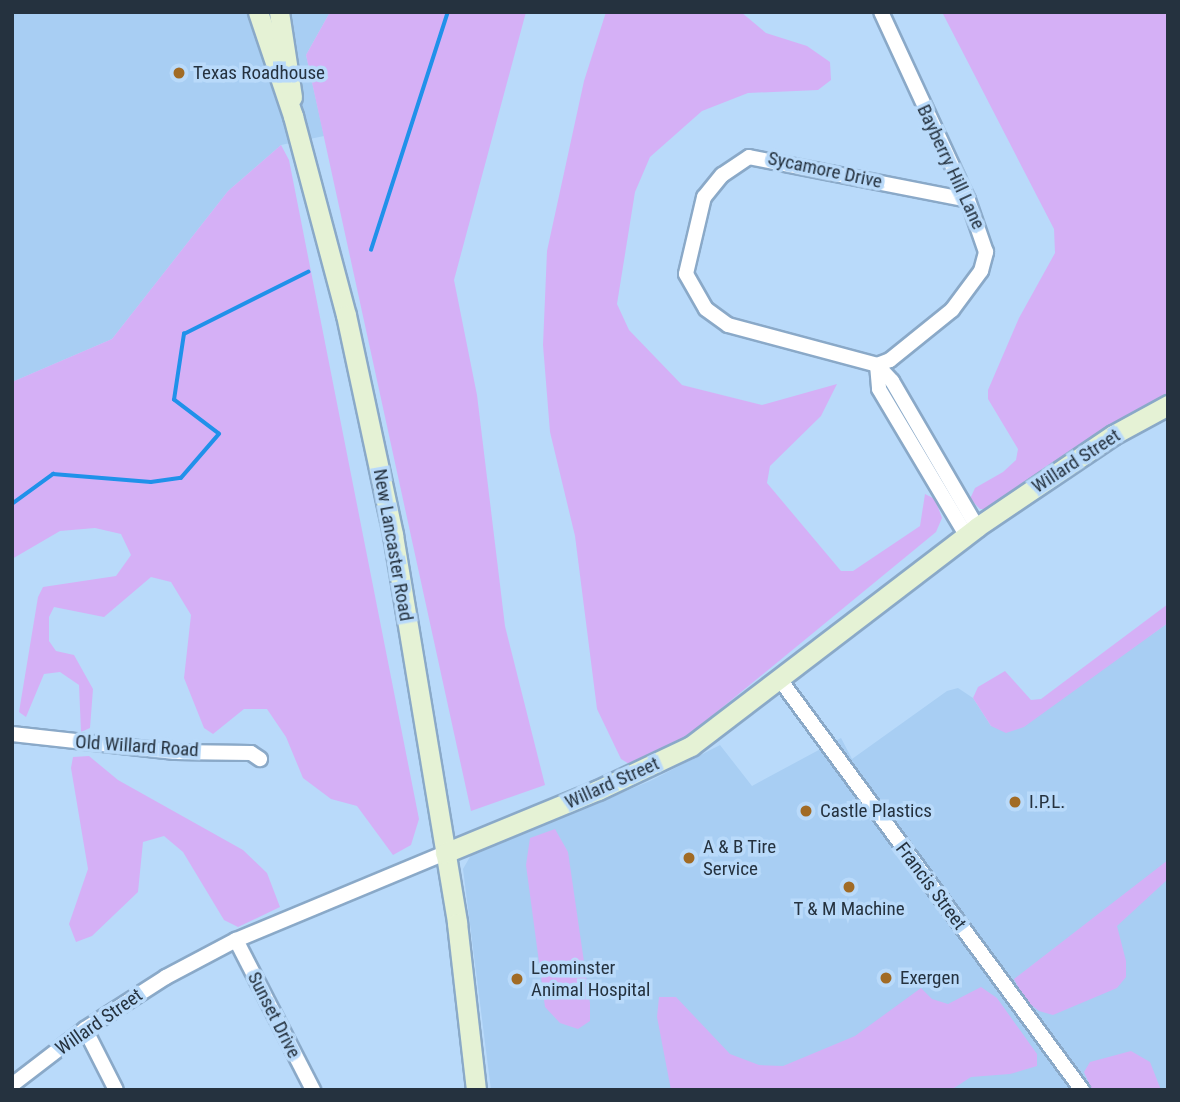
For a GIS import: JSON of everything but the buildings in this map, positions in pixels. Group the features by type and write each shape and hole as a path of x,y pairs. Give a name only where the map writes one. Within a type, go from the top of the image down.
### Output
{"main road":[{"name":"New Lancaster Road","path":"258,12 293,116 370,422 445,853 476,1090"},
{"path":"279,12 290,61 293,116"},
{"name":"Willard Street","path":"445,853 649,768 691,746 781,681 972,531 1113,435 1168,405"}],"street":[{"name":"Bayberry Hill Lane","path":"877,365 890,360 948,313 981,271 986,245 881,12"},
{"name":"Sycamore Drive","path":"877,365 734,327 710,314 686,274 704,197 733,165 758,156 968,200"},
{"path":"877,365 892,381 972,531"},
{"name":"Francis Street","path":"781,681 1082,1090"},
{"name":"Old Willard Road","path":"12,734 175,752 251,753 260,759"},
{"name":"Willard Street","path":"12,1085 85,1029 166,977 236,940 445,853"},
{"name":"Sunset Drive","path":"236,940 313,1090"},
{"path":"85,1029 116,1090"}],"shaded area":[{"path":"12,12 330,12 306,55 324,136 281,145 228,191 112,339 12,382"},
{"path":"330,12 526,12 454,280 477,395 505,626 545,785 471,811 306,55"},
{"path":"606,12 741,12 766,33 807,46 830,62 831,80 818,90 748,93 702,111 650,157 635,192 617,304 629,330 682,385 762,405 837,384 821,416 770,466 767,483 841,571 853,571 920,526 925,494 935,499 942,518 936,532 690,734 631,765 621,759 597,709 575,536 550,432 543,345 547,251 584,81"},
{"path":"942,12 1168,12 1168,395 988,509 980,509 970,499 975,488 1003,472 1016,460 1018,449 988,399 988,390 1019,318 1055,253 1054,229"},
{"path":"281,145 289,160 419,819 411,845 393,855 357,806 331,799 303,778 286,737 267,709 244,709 213,734 204,728 184,678 191,615 171,582 151,577 104,617 54,607 49,617 49,641 56,651 74,655 93,689 90,728 81,732 79,685 60,672 44,674 26,717 19,712 38,597 43,587 116,576 131,555 121,534 95,528 60,531 12,559 12,382 112,339 228,191"},
{"path":"1168,604 1168,623 1024,727 1006,733 991,726 973,698 978,687 1005,671 1031,700 1041,699"},
{"path":"1168,623 1168,1090 491,1090 463,869 471,855 650,781 720,745 752,786 841,738 852,759 947,691 958,688 973,698 991,726 1105,667"},
{"path":"89,756 118,780 243,850 267,873 280,907 238,927 224,920 183,852 164,836 143,842 138,892 92,936 76,942 69,924 88,869 71,768 73,757"},
{"path":"555,829 568,852 590,1003 590,1021 578,1029 560,1023 545,1007 526,865 530,838"},
{"path":"1168,860 1168,879 1117,926 1126,961 1126,977 1117,988 1053,1015 1039,1011 1025,1000 1014,979"},
{"path":"981,987 997,998 1037,1054 1037,1066 1010,1074 971,1077 951,1090 671,1090 657,1017 659,997 676,997 730,1054 759,1065 783,1066 855,1036 921,988 932,999 948,1004"},
{"path":"1131,1051 1150,1062 1161,1090 1092,1090 1084,1072 1090,1062"}],"waterway":[{"path":"371,250 448,12"},
{"path":"475,12 480,12"},
{"path":"12,504 53,474 151,482 181,478 219,434 174,400 184,334 308,272"}],"place":[{"name":"Texas Roadhouse","path":"179,73"},
{"name":"I.P.L.","path":"1015,802"},
{"name":"Castle Plastics","path":"806,811"},
{"name":"A & B Tire Service","path":"689,858"},
{"name":"T & M Machine","path":"849,887"},
{"name":"Exergen","path":"886,978"},
{"name":"Leominster Animal Hospital","path":"517,979"}]}
